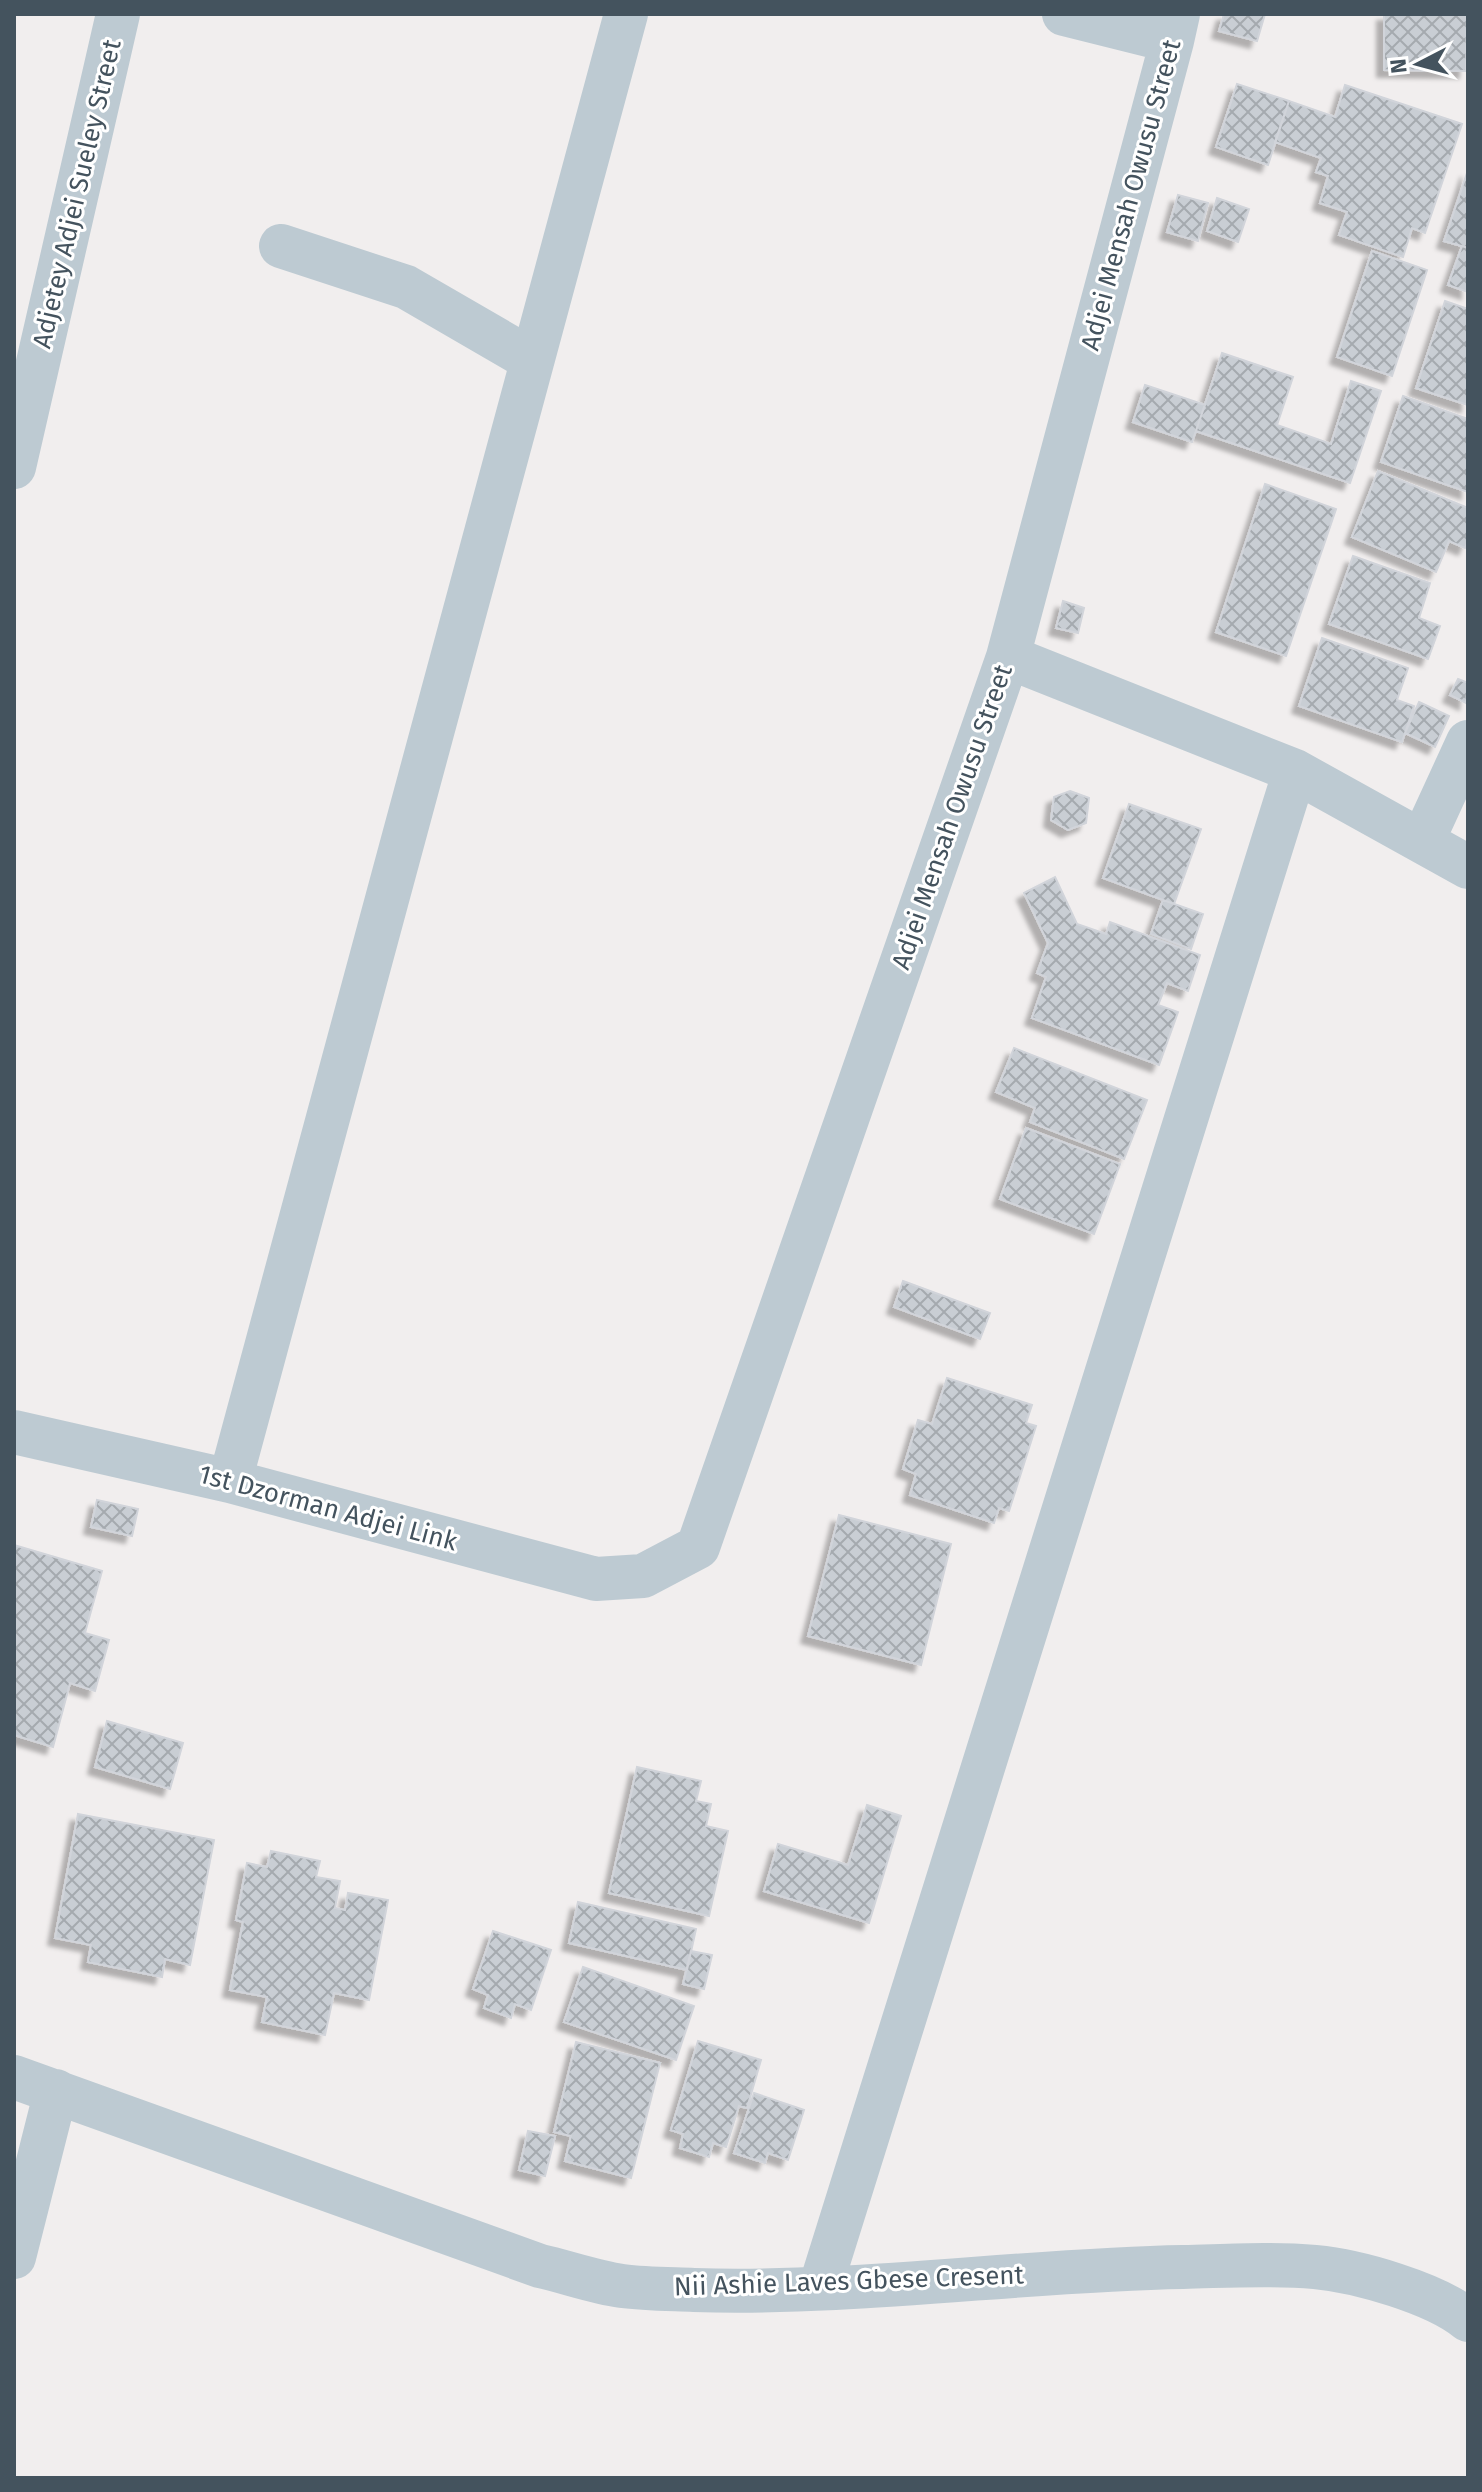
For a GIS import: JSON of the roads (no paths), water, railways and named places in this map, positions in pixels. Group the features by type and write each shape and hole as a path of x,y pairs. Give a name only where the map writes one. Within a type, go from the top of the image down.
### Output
{"street":[{"name":"Adjetey Adjei Sueley Street","path":"14,467 118,14"},
{"path":"230,1481 626,14"},
{"path":"1064,14 1175,28"},
{"name":"Adjei Mensah Owusu Street","path":"643,1576 698,1547 1008,657 1175,28"},
{"path":"281,246 406,287 532,360"},
{"path":"1008,657 1295,771 1468,867"},
{"path":"1423,840 1468,742"},
{"path":"820,2288 1295,771"},
{"name":"1st Dzorman Adjei Link","path":"14,1432 230,1481 596,1579 643,1576"},
{"name":"Nii Ashie Laves Gbese Cresent","path":"14,2077 540,2266 621,2286 696,2290 820,2288 1141,2268 1271,2265 1317,2267 1411,2290 1460,2313 1468,2320"},
{"path":"14,2257 56,2091"}]}
